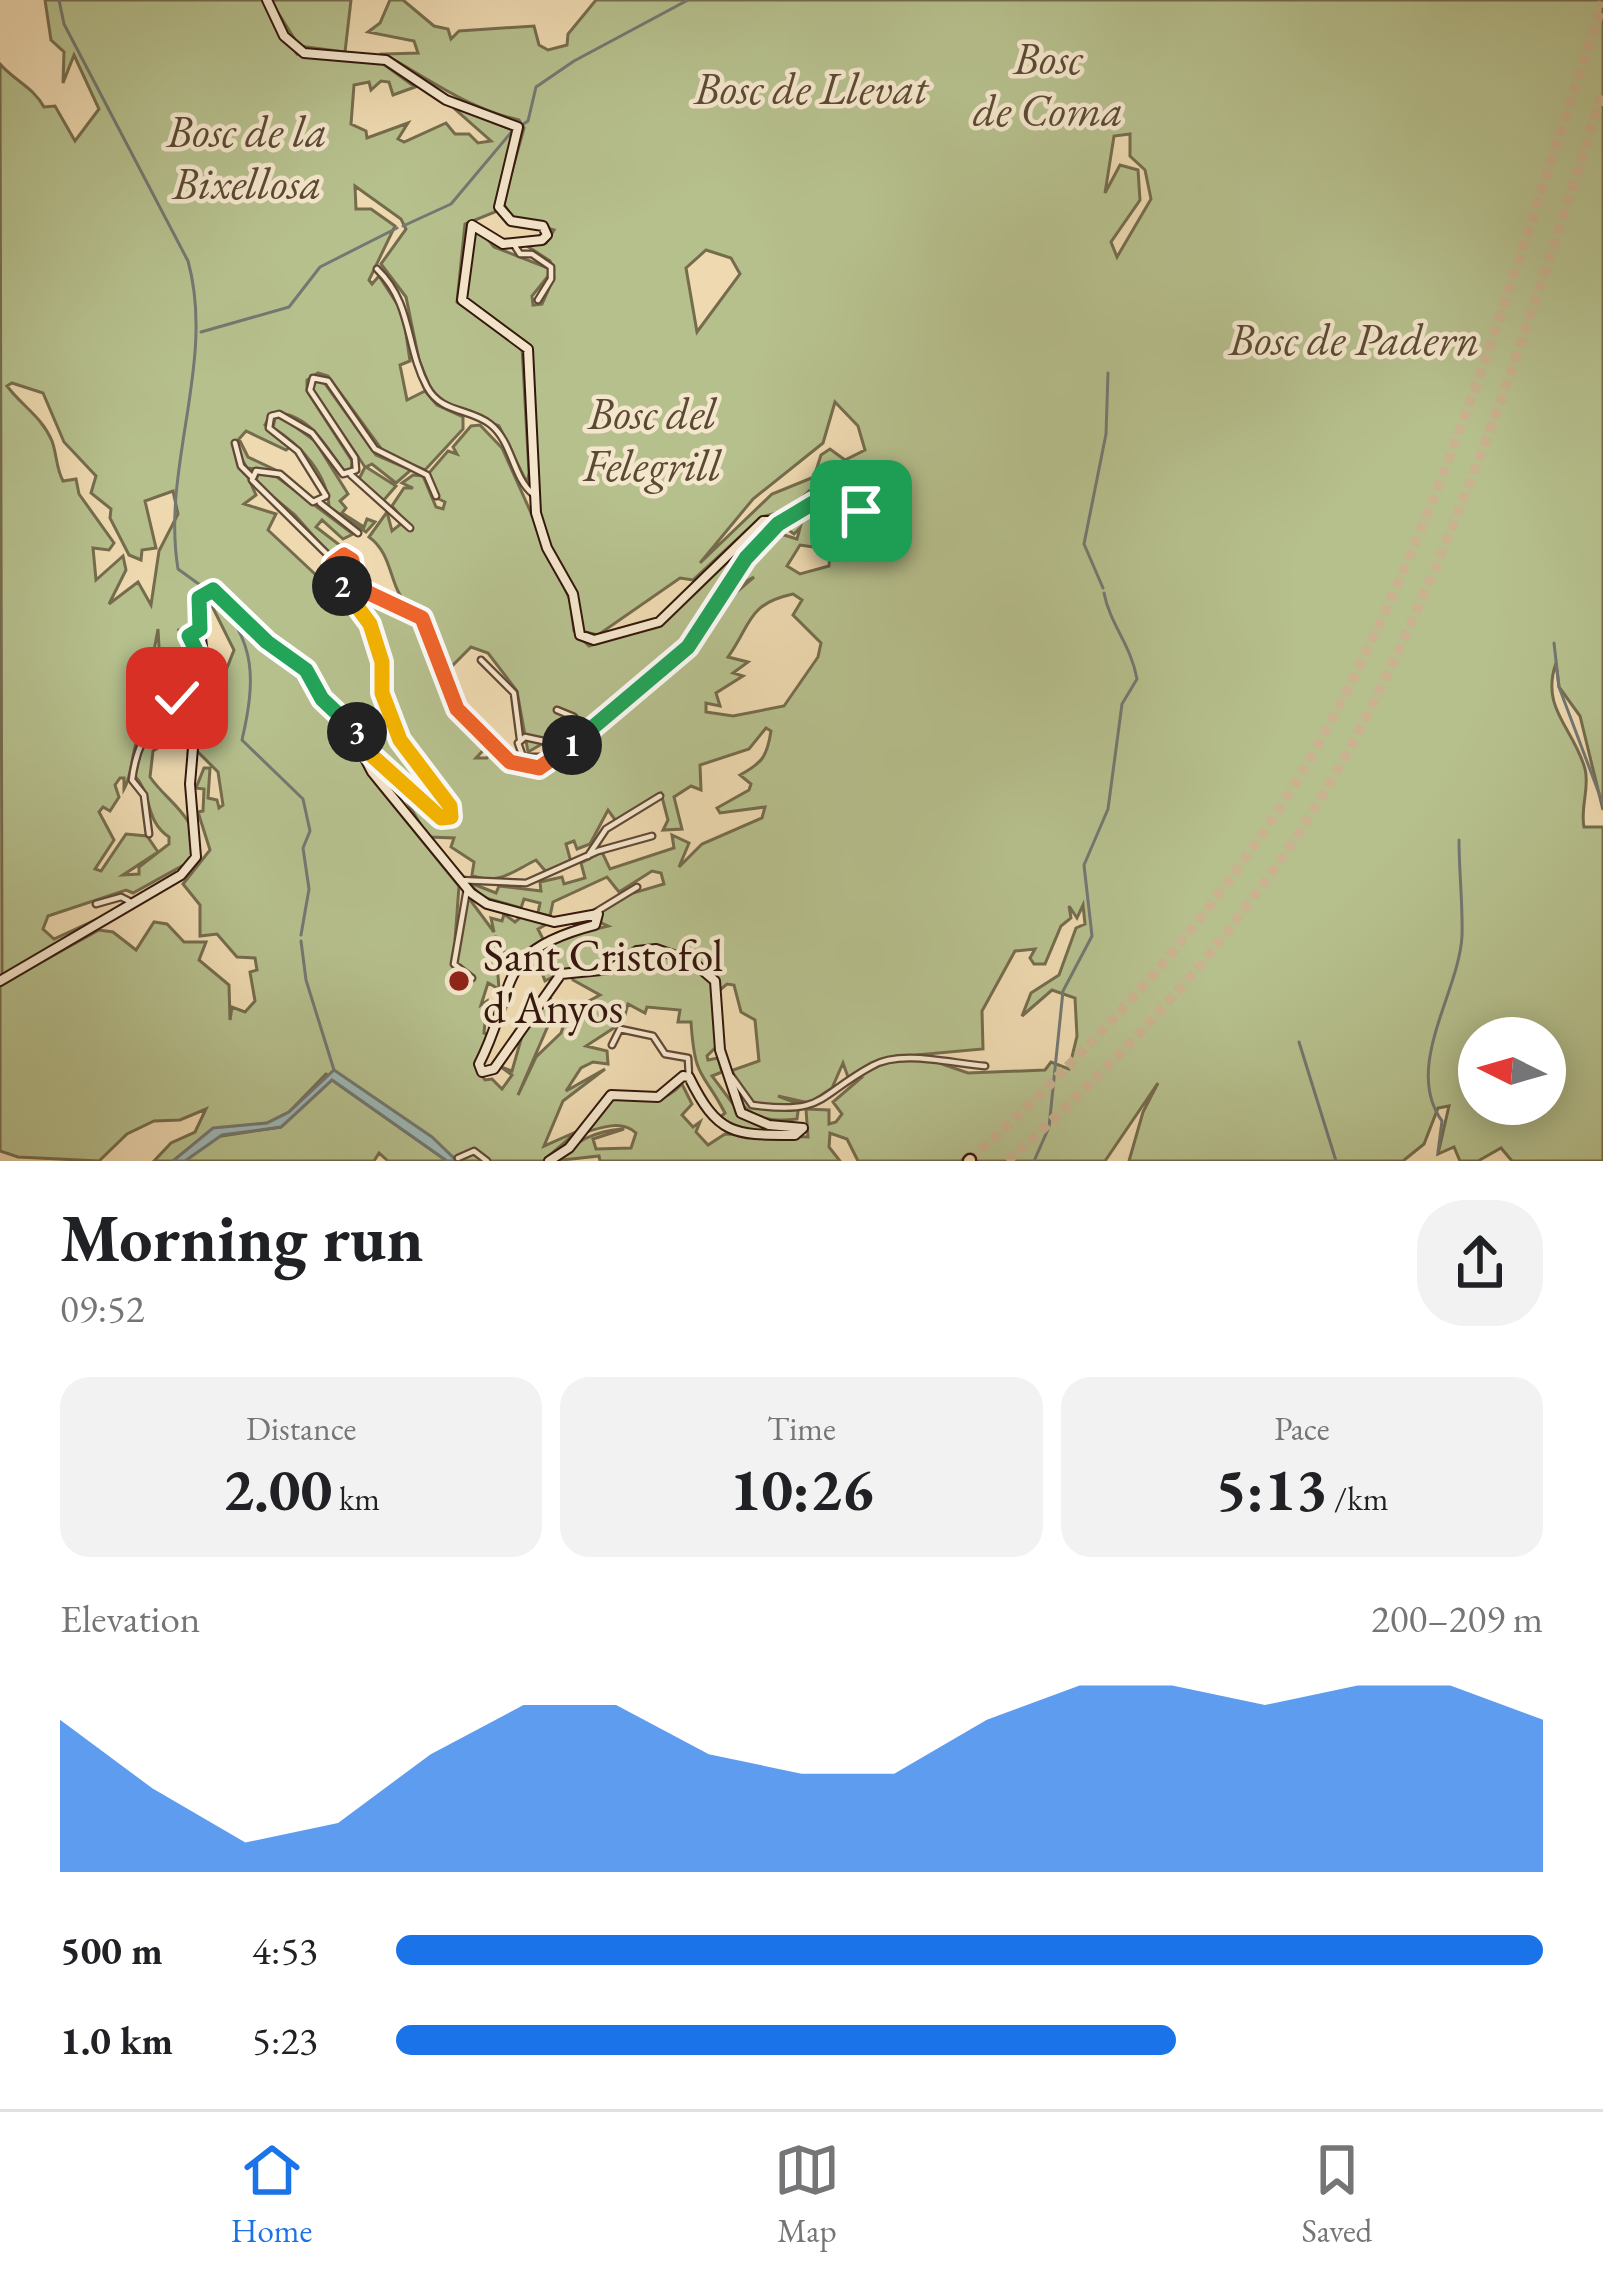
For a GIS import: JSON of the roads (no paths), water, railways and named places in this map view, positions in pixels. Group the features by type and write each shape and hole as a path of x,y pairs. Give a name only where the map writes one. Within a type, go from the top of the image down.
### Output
{"main road":[{"path":"0,982 96,928 129,901 181,875 196,856 190,784 194,736 208,695 196,606 202,594 213,590 309,673 318,693 350,730 441,818 451,817 450,806 394,728 382,693 378,646 348,599 334,561 347,556 356,587 422,618 451,699 510,762 531,770 550,761 688,647 746,558 778,524 772,517 763,521 659,622 588,640 577,628 572,594 547,548 533,494 528,349 469,309 460,291 472,225 497,243 542,240 548,231 511,221 499,207 518,127 446,100 386,60 299,51 276,23 267,0"},
{"path":"350,730 372,772 459,880 487,904 554,922 596,912 595,926 562,934 518,961 480,1070 494,1069 562,974 611,969 637,951 656,949 693,962 715,981 727,1074 744,1115 773,1126 799,1123 802,1132 753,1136 728,1130 701,1104 689,1077 680,1078 658,1097 610,1095 569,1148 549,1161"}],"street":[{"path":"513,243 520,254 532,254 550,267 550,279 538,300"},
{"path":"377,269 405,306 412,350 430,394 446,406 491,424 533,494"},
{"path":"350,475 357,462 310,390 316,377 328,381 375,449 424,473 436,496"},
{"path":"320,503 325,489 294,446 269,428 271,416 283,415 302,425 340,472 350,475 410,528"},
{"path":"235,443 241,466 260,493 294,517 334,561"},
{"path":"252,477 261,470 276,473 358,533"},
{"path":"778,524 813,503 861,511 858,524 823,535 818,543"},
{"path":"149,834 143,792 132,780 140,739 176,701 181,682 191,683 194,702 200,700 196,650 189,638 200,629"},
{"path":"481,660 514,693 524,758 544,755 550,761"},
{"path":"155,723 156,670 169,669"},
{"path":"520,739 548,742 557,736 574,717 557,710"},
{"path":"588,856 606,829 661,796"},
{"path":"459,880 526,883 588,856 652,836"},
{"path":"596,912 637,887"},
{"path":"467,889 454,964 472,978"},
{"path":"96,904 121,897 129,901"},
{"path":"612,1045 620,1029 653,1036 665,1054 688,1058 689,1077"},
{"path":"727,1074 752,1105 783,1108 822,1104 878,1063 911,1060 985,1066"},
{"path":"458,1158 474,1151 487,1161"}],"water":[{"path":"334,1070 432,1137 457,1161 447,1161 332,1080 281,1127 222,1135 185,1161 173,1161 213,1128 267,1123 289,1112"}],"waterway":[{"path":"59,0 64,24 188,261 196,337 175,531 178,569 207,590"},
{"path":"522,125 528,121 536,87 574,61 688,0"},
{"path":"403,226 451,204 514,129"},
{"path":"201,332 289,307 320,267 397,228"},
{"path":"1103,588 1084,544 1106,434 1108,373"},
{"path":"1034,1161 1049,1127 1063,991 1092,936 1084,865 1108,809 1122,704 1137,679 1104,593"},
{"path":"213,596 238,629 249,664 242,740 303,799 310,831 303,848 309,889 301,935"},
{"path":"1554,643 1559,687 1603,804"},
{"path":"1438,1152 1442,1121 1428,1077 1462,936 1459,840"},
{"path":"301,941 306,980 334,1070"},
{"path":"1299,1042 1336,1161"}],"tunnel":[{"path":"970,1160 1075,1059 1173,951 1262,835 1337,710 1379,625 1452,451 1603,2"},
{"path":"1007,1161 1110,1063 1207,956 1252,900 1331,781 1402,643 1467,489 1525,331 1603,91"}],"place":[{"name":"Sant Cristofol d'Anyos","path":"459,981"}],"park label":[{"name":"Bosc de Coma","path":"1048,84"},
{"name":"Bosc de Llevat","path":"811,88"},
{"name":"Bosc de la Bixellosa","path":"247,157"},
{"name":"Bosc de Padern","path":"1354,339"},
{"name":"Bosc del Felegrill","path":"652,439"}]}
